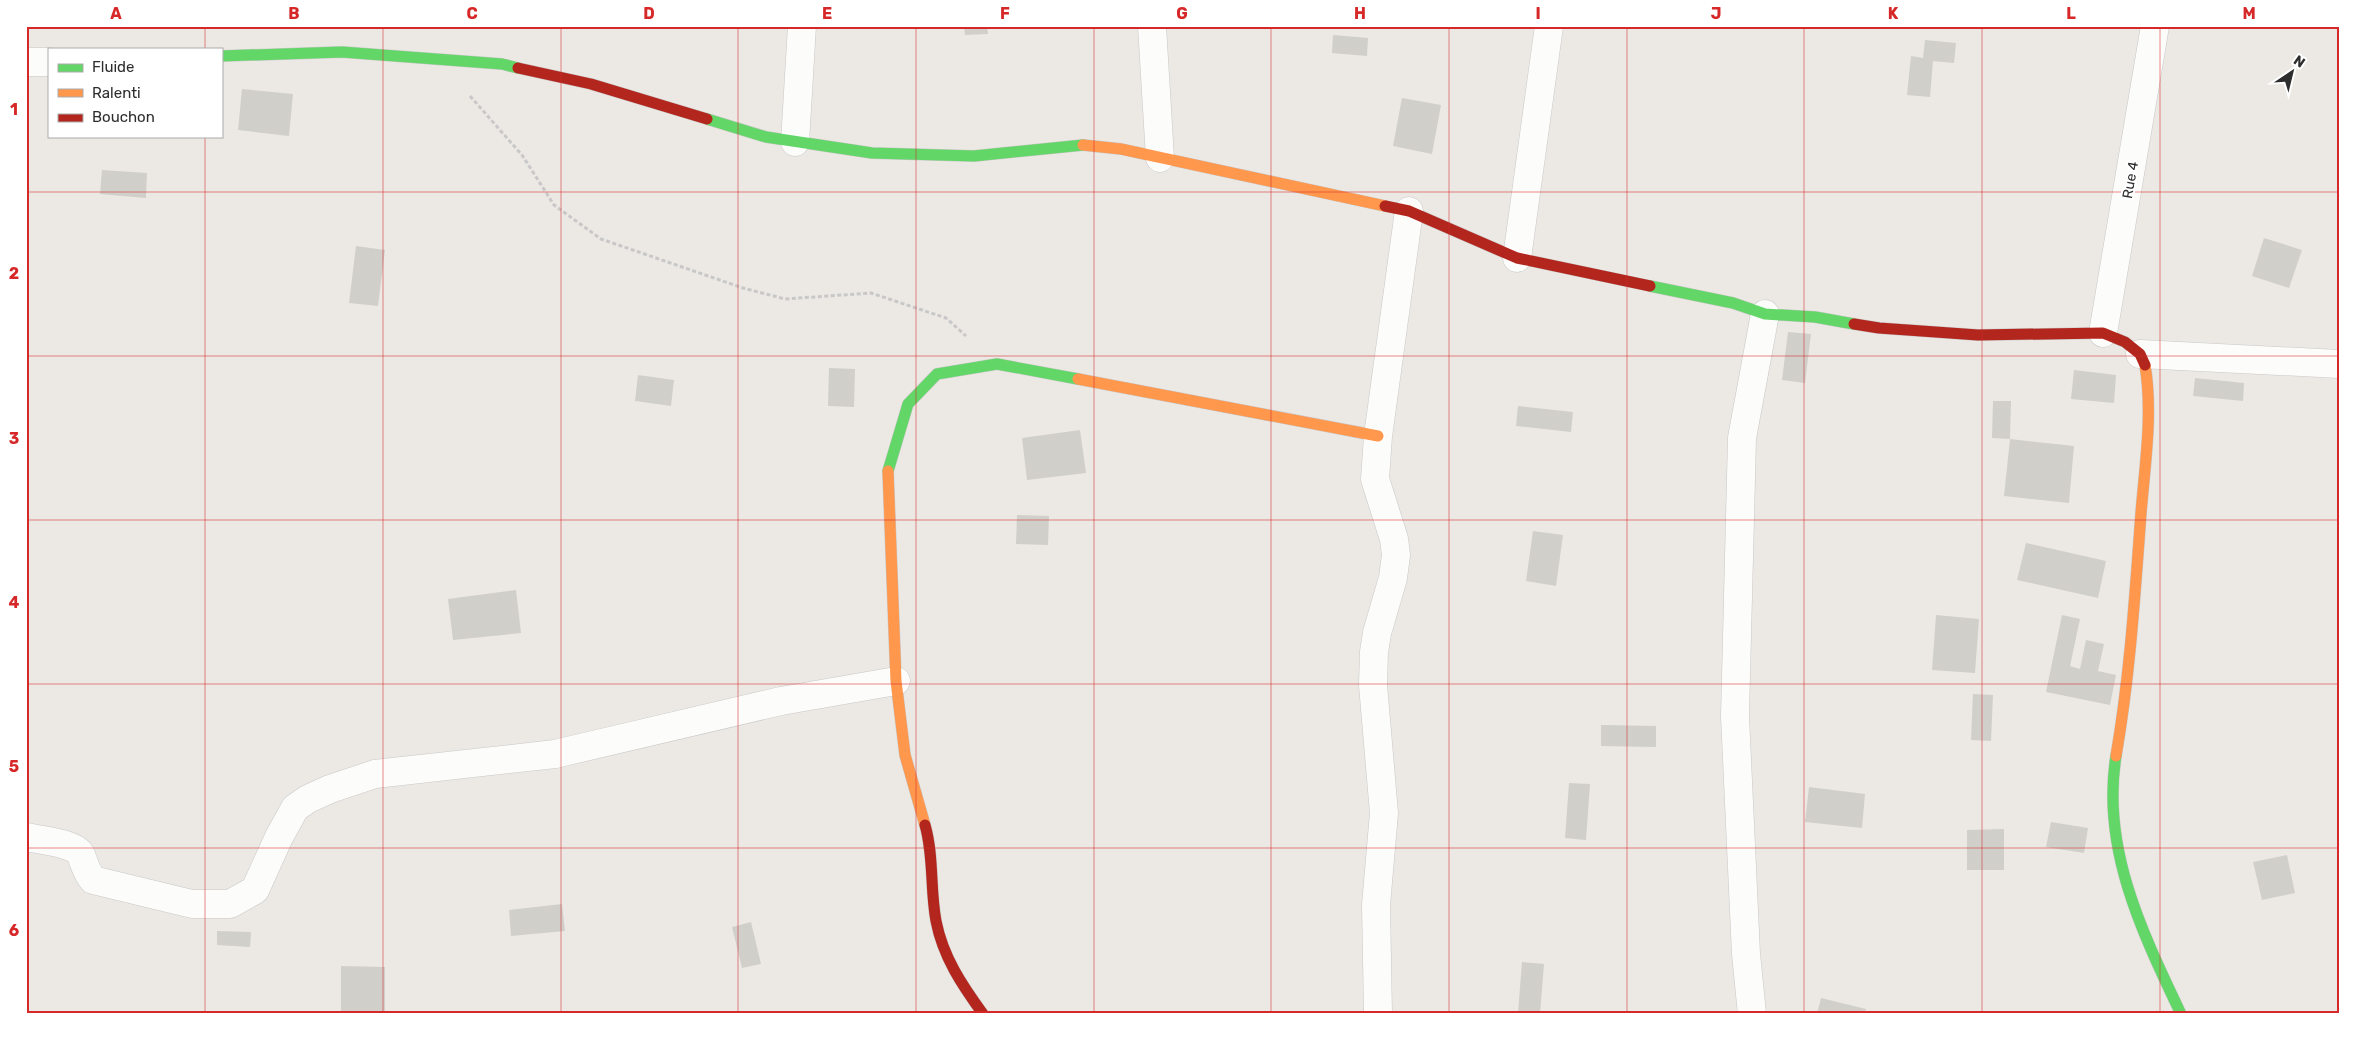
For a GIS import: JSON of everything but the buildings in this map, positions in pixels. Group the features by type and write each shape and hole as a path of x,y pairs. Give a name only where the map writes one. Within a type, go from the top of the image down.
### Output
{"street":[{"path":"795,142 802,26"},
{"path":"1152,26 1160,158"},
{"path":"1517,258 1549,26"},
{"name":"Rue 4","path":"2103,333 2155,26"},
{"path":"222,56 342,52 502,64 591,84 766,138 872,153 974,156 1076,144 1121,149 1409,211 1517,258 1732,303 1765,314 1815,317 1879,328 1978,335 2103,333 2125,342 2140,354 2145,365 2149,394 2125,697 2113,786 2112,821 2124,880 2180,1014"},
{"path":"26,62 48,62"},
{"path":"1378,1014 1376,905 1384,813 1373,685 1374,652 1377,633 1393,578 1396,555 1394,539 1375,479 1378,436 1409,211"},
{"path":"1752,1014 1746,954 1735,706 1742,438 1765,314"},
{"path":"2140,354 2339,364"},
{"path":"983,1014 957,978 944,950 936,921 929,839 905,755 896,681 888,473 908,404 937,374 997,364 1378,436"},
{"path":"26,837 74,847 81,854 87,873 93,880 101,883 192,904 230,904 255,890 279,837 296,808 308,798 330,789 375,774 555,754 781,701 896,681"}],"path":[{"path":"465,89 522,155 554,205 601,239 743,288 785,300 871,294 946,318 997,364"}],"traffic: fast":[{"path":"222,56 342,52 502,64 518,68"},
{"path":"707,119 766,137 872,153 974,156 1083,145"},
{"path":"1650,286 1733,303 1765,314 1815,317 1854,324"},
{"path":"888,471 908,404 937,374 997,364 1078,379"},
{"path":"2116,756 2113,790 2114,824 2128,889 2152,952 2181,1014"}],"traffic: slow":[{"path":"1083,145 1121,149 1385,206"},
{"path":"2116,756 2128,665 2146,457 2148,401 2145,365"},
{"path":"1078,379 1378,436"},
{"path":"888,471 896,681 905,755 925,825"}],"traffic: jam":[{"path":"518,68 591,84 707,119"},
{"path":"1385,206 1409,211 1517,258 1650,286"},
{"path":"1854,324 1879,328 1978,335 2103,333 2125,342 2140,354 2145,365"},
{"path":"925,825 930,849 934,909 939,934 954,970 983,1014"}]}
